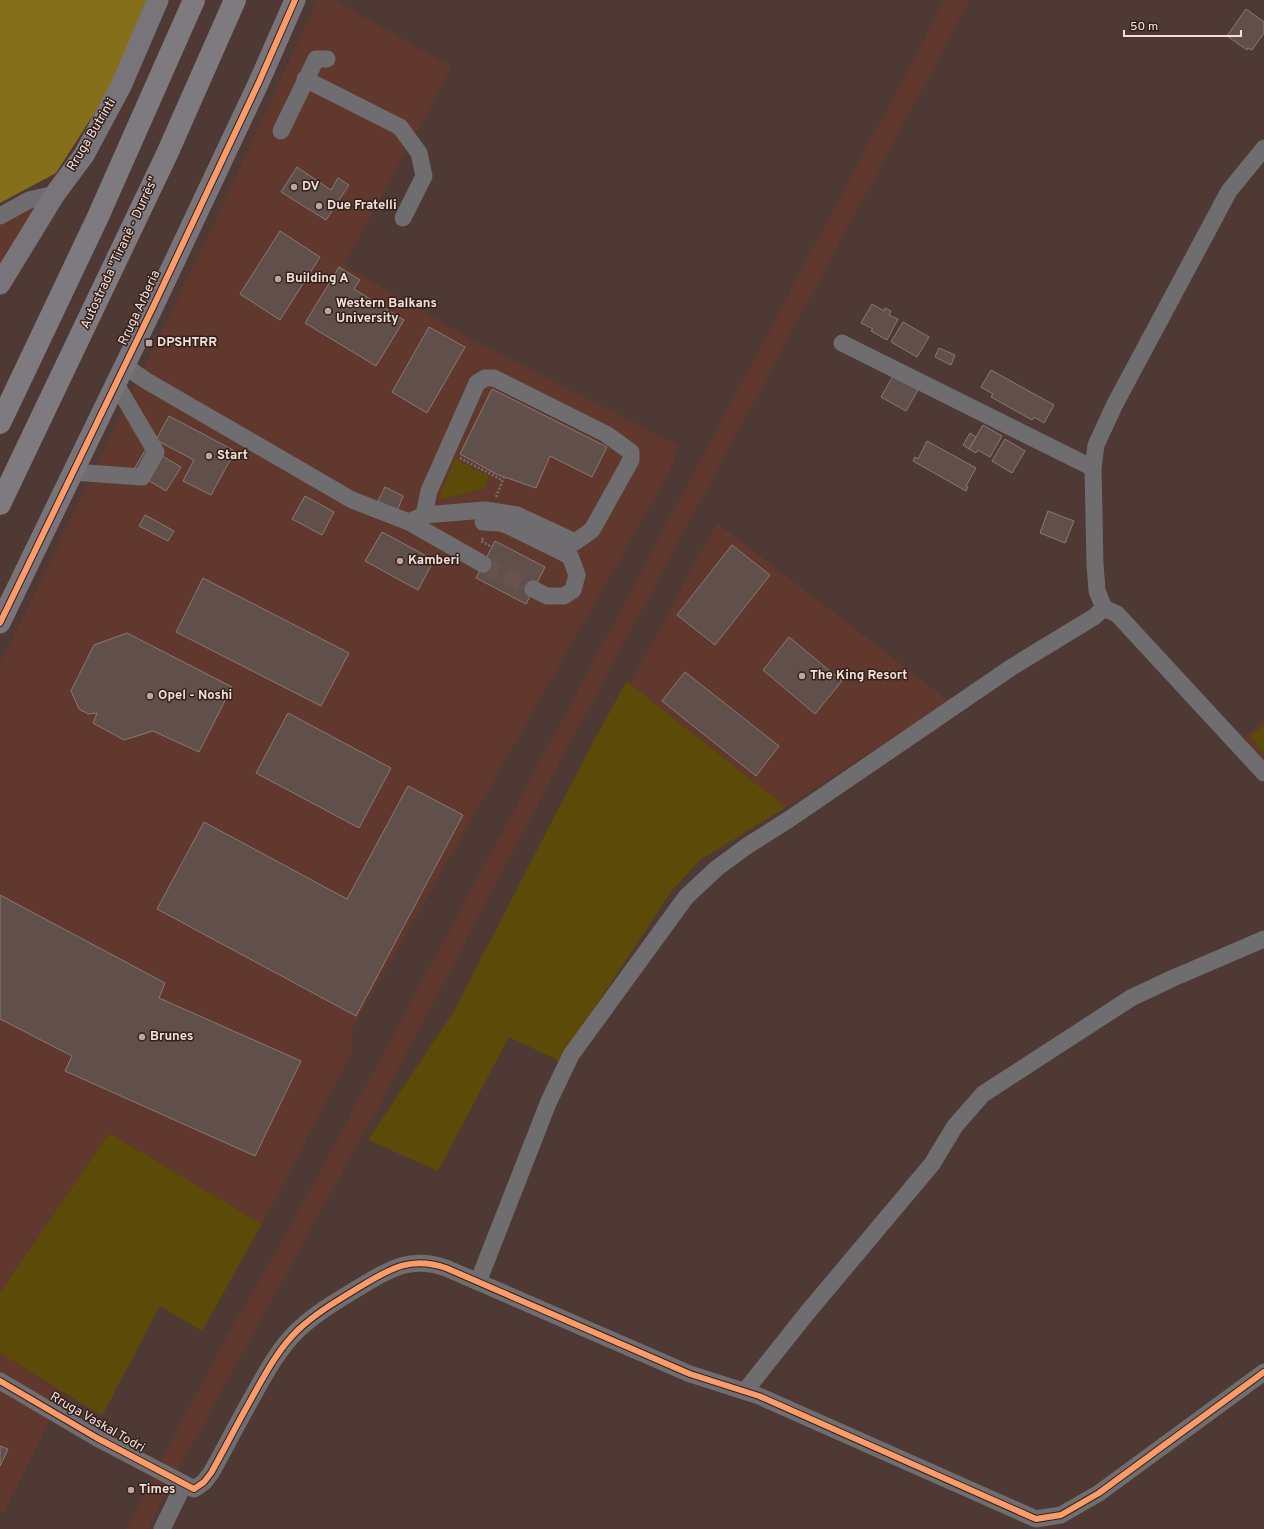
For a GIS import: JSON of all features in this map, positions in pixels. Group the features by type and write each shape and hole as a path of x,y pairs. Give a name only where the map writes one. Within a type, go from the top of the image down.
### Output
{"highway":[{"path":"0,423 97,219 194,0"},
{"name":"Autostrada \"Tiranë - Durrës\"","path":"0,504 167,154 235,0"}],"main road":[{"name":"Rruga Butrinti","path":"0,284 55,194 84,155 121,86 158,0"},
{"name":"Rruga Arberia","path":"0,624 259,82 295,0"}],"street":[{"path":"281,131 316,59 328,59"},
{"path":"305,79 400,127 419,153 424,176 403,218"},
{"path":"1264,148 1229,192 1122,390 1096,445 1093,468 1097,591 1104,608 1117,614 1264,773"},
{"path":"0,216 29,200 55,194"},
{"path":"842,343 1093,468"},
{"path":"73,472 142,477 156,452 120,375"},
{"path":"120,375 145,380 352,500 416,518 500,523 570,556 577,575 573,590 564,596 547,596 533,589"},
{"path":"485,378 494,378 606,434 631,452 631,460 592,530 575,542 517,515 485,510 416,518 477,383 485,378"},
{"path":"416,518 483,564"},
{"path":"478,1282 549,1101 570,1055 686,897 717,868 747,846 801,811 1012,667 1094,617 1104,608"},
{"path":"745,1391 807,1313 932,1164 955,1126 983,1094 1131,998 1264,939"},
{"path":"162,1529 184,1484 194,1489 204,1482 211,1473 266,1372 296,1331 327,1307 380,1275 411,1263 423,1262 436,1265 690,1374 759,1396 1036,1519 1061,1516 1098,1493 1264,1372"},
{"name":"Rruga Vaskal Todri","path":"0,1381 98,1438 184,1484"}],"path":[{"path":"447,451 502,480"}],"shaded area":[{"path":"0,0 147,0 108,92 56,173 0,203"},
{"path":"317,0 335,0 452,67 344,265 472,340 678,445 670,471 352,1029 352,1053 262,1224 109,1133 0,1293 0,665 227,196"},
{"path":"945,0 970,0 556,769 389,1087 179,1468 148,1529 126,1529 222,1345 293,1222 595,659"},
{"path":"55,194 0,284 0,216"},
{"path":"455,459 489,476 484,489 438,500"},
{"path":"717,523 949,701 786,807 630,684"},
{"path":"626,682 786,807 699,861 671,892 559,1062 509,1037 438,1171 368,1140 454,1011 583,761"},
{"path":"1264,720 1264,764 1242,740"},
{"path":"1264,725 1264,754 1250,736"},
{"path":"109,1133 262,1224 202,1331 160,1306 102,1416 0,1353 0,1293"},
{"path":"0,1353 63,1393 4,1512 0,1512"}],"building":[{"path":"1246,9 1264,22 1264,33 1252,50 1248,48 1247,50 1227,36"},
{"name":"Due Fratelli","path":"297,167 331,190 338,178 349,185 326,220 281,192"},
{"name":"Building A","path":"280,231 320,257 280,320 240,294"},
{"path":"339,267 360,280 354,289 404,320 376,366 305,323"},
{"path":"872,304 884,311 885,308 891,311 889,315 898,319 887,340 871,331 873,329 861,323"},
{"path":"903,322 929,337 917,357 891,342"},
{"path":"429,327 465,347 427,413 392,392"},
{"path":"939,348 955,355 951,365 935,357"},
{"path":"991,370 1054,405 1044,423 1034,417 1032,420 991,397 993,394 981,387"},
{"path":"893,376 918,390 906,411 881,397"},
{"path":"492,389 607,447 592,477 550,456 536,488 496,474 460,454"},
{"name":"Start","path":"169,416 235,451 211,495 183,481 194,460 156,440"},
{"path":"983,425 1002,436 990,457 978,450 976,453 969,449"},
{"path":"970,433 976,437 969,449 963,445"},
{"path":"1005,439 1025,451 1012,473 992,461"},
{"path":"927,441 976,468 966,486 968,487 966,491 913,461 915,457 918,459"},
{"name":"Start","path":"147,447 181,467 166,491 133,471"},
{"path":"385,487 403,496 397,511 378,501"},
{"path":"305,496 334,512 322,535 292,519"},
{"path":"1048,511 1074,521 1065,543 1040,533"},
{"path":"145,515 174,531 168,541 139,526"},
{"name":"Kamberi","path":"382,532 434,560 418,590 365,561"},
{"path":"495,541 545,567 526,604 476,578"},
{"path":"732,545 770,575 715,645 677,615"},
{"path":"203,578 349,653 321,706 176,632"},
{"name":"Opel - Noshi","path":"127,633 232,687 199,752 153,731 124,740 93,723 97,713 88,714 79,709 71,691 94,645"},
{"name":"The King Resort","path":"789,637 842,681 815,714 763,670"},
{"path":"685,672 779,746 756,776 662,701"},
{"path":"288,713 391,768 359,828 256,773"},
{"path":"408,786 463,815 356,1016 157,909 204,822 347,899"},
{"name":"Brunes","path":"0,895 165,983 159,998 301,1061 255,1156 65,1071 72,1056 0,1019"},
{"path":"0,1446 8,1449 0,1466"}],"tunnel":[{"path":"483,564 533,589"}],"cycle path":[{"path":"0,623 154,305 259,82 295,0"},
{"path":"0,1381 97,1438 194,1489 204,1482 211,1473 271,1365 283,1346 298,1330 329,1306 383,1273 402,1266 423,1263 446,1268 690,1374 759,1396 1036,1519 1061,1515 1099,1493 1264,1372"}],"place":[{"name":"DV","path":"294,187"},
{"name":"Due Fratelli","path":"319,206"},
{"name":"Building A","path":"278,279"},
{"name":"Western Balkans University","path":"328,311"},
{"name":"DPSHTRR","path":"149,343"},
{"name":"Start","path":"209,456"},
{"name":"Kamberi","path":"400,561"},
{"name":"The King Resort","path":"802,676"},
{"name":"Opel - Noshi","path":"150,696"},
{"name":"Brunes","path":"142,1037"},
{"name":"Times","path":"131,1490"}]}
